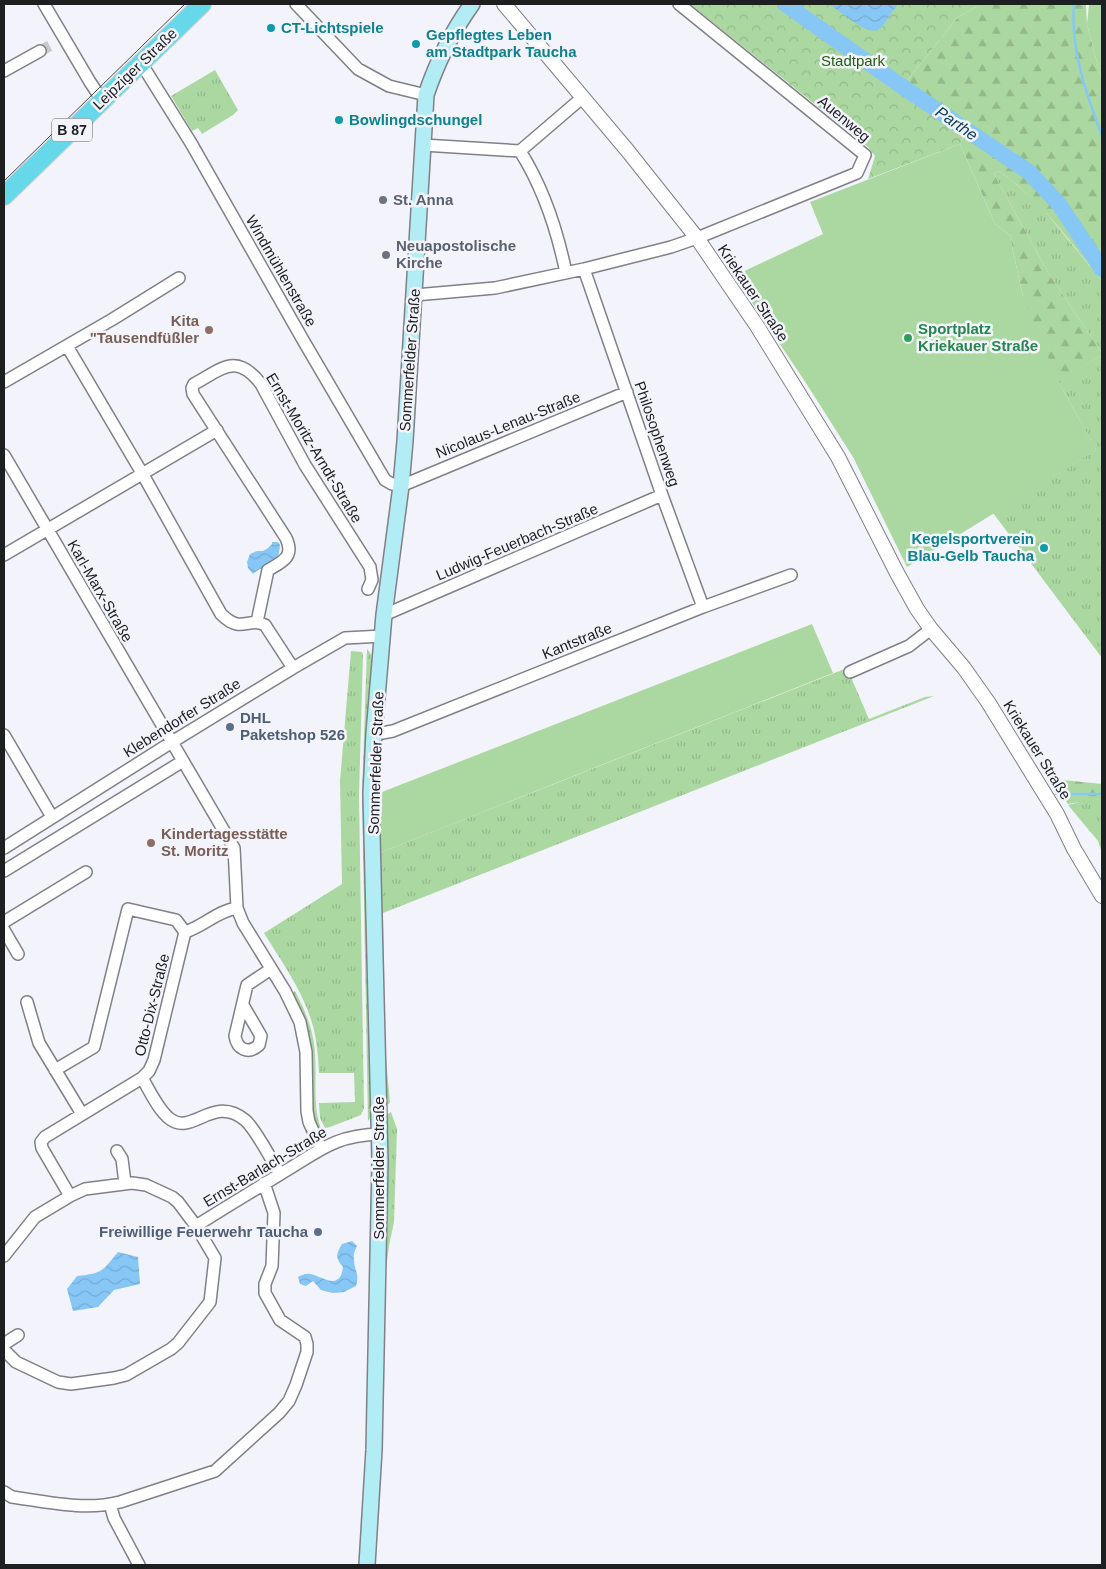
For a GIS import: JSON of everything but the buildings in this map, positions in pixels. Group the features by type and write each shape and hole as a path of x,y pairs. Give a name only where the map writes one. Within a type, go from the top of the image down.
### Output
{"main road":[{"name":"Leipziger Straße","path":"4,196 202,4"},
{"name":"Sommerfelder Straße","path":"367,1565 374,1450 380,1208 380,1134 371,794 374,733 384,615 401,486 415,295 426,94 434,70 446,46 472,4"}],"street":[{"path":"44,4 59,40 102,100"},
{"path":"296,4 358,69 389,86 426,94"},
{"name":"Kriekauer Straße","path":"504,4 583,97 697,238 757,326 838,457 896,573 917,609 931,629 964,668 988,702 1057,814 1074,849 1102,896"},
{"name":"Auenweg","path":"680,4 864,155 857,173 697,238"},
{"path":"4,71 40,51"},
{"name":"Windmühlenstraße","path":"141,63 191,143 303,340 386,480 401,486"},
{"path":"423,145 520,151 583,97"},
{"path":"520,151 534,174 548,206 566,274"},
{"path":"415,295 495,288 566,274 671,247 697,238"},
{"name":"Philosophenweg","path":"584,269 703,607"},
{"path":"4,382 179,278"},
{"path":"67,346 142,473 221,614 229,622 239,625 262,623 267,627 293,668"},
{"name":"Ernst-Moritz-Arndt-Straße","path":"257,622 268,570 286,559 288,544 286,538 193,394 195,383 223,367 243,368 261,384 305,465 369,565 372,577 368,589"},
{"name":"Nicolaus-Lenau-Straße","path":"401,486 627,392"},
{"path":"4,555 217,430"},
{"name":"Karl-Marx-Straße","path":"4,456 234,848 237,908"},
{"name":"Ludwig-Feuerbach-Straße","path":"384,615 662,495"},
{"name":"Kantstraße","path":"374,733 393,731 703,607 791,575"},
{"path":"850,672 909,646 931,629"},
{"name":"Klebendorfer Straße","path":"4,848 172,742 345,638 383,636"},
{"path":"4,735 52,817"},
{"path":"4,871 184,761"},
{"path":"4,922 86,872"},
{"path":"55,1070 94,1047 128,909 176,920 182,925 185,932 219,913 237,908 300,1022 304,1034 306,1052 307,1111 315,1138 321,1148"},
{"path":"4,930 18,954"},
{"name":"Otto-Dix-Straße","path":"70,1196 42,1148 41,1142 45,1137 149,1072 154,1060 185,932"},
{"path":"243,1005 247,985 271,969"},
{"path":"27,1002 38,1043 82,1114"},
{"path":"142,1078 161,1109 172,1121 185,1124 190,1123 207,1114 220,1111 234,1114 246,1120 280,1174"},
{"name":"Ernst-Barlach-Straße","path":"196,1226 321,1148 348,1137 380,1134"},
{"path":"117,1150 122,1159 125,1184"},
{"name":"Ernst-Barlach-Straße","path":"4,1256 35,1217 70,1196 85,1189 139,1183 172,1196 183,1207 215,1258 210,1302 171,1349 126,1375 71,1384 58,1382 26,1368 16,1362 4,1350"},
{"path":"4,1492 12,1497 58,1503 89,1506 110,1504 215,1472 279,1413 289,1401 296,1385 307,1352 307,1344 305,1337 280,1320 265,1293 265,1284 272,1266 274,1213 264,1183"},
{"path":"4,1344 18,1335"},
{"path":"110,1504 114,1518 138,1565"}],"green space":[{"name":"Stadtpark","path":"690,4 981,4 958,17 906,82 970,123 960,144 868,179 875,156 868,147"},
{"path":"981,4 1086,4 1087,24 1102,82 1102,281 1066,236 1028,195 998,171 994,174 1049,274 1102,355 1058,382 1096,450 955,537 1023,297 1011,242 1012,237 995,224 960,144 970,123 906,82 958,17"},
{"path":"1089,4 1102,4 1102,82 1087,24"},
{"path":"215,70 238,110 202,134 198,128 192,131 171,96"},
{"name":"Sportplatz Kriekauer Straße","path":"960,144 995,224 1012,237 1011,242 1023,297 1058,381 1096,450 907,567 853,457 734,276 823,234 810,202"},
{"path":"998,171 1039,204 1102,281 1102,353 1049,274 994,174"},
{"path":"1102,355 1102,658 993,513 1096,450 1058,381"},
{"path":"812,624 833,673 377,854 380,797 382,792"},
{"path":"367,649 371,654 373,669 373,1114 368,1121 362,795"},
{"path":"351,651 362,652 363,654 359,796 364,1108 361,1115 325,1128 320,1118 319,1103 355,1102 354,1073 319,1073 315,1035 308,1011 291,976 264,933 342,884 340,781"},
{"path":"847,668 869,719 925,697 934,696 383,913 385,1047 390,1102 386,1104 377,854"},
{"path":"1063,780 1102,784 1102,802 1068,804 1057,789 1055,781"},
{"path":"1080,802 1102,802 1102,853 1098,841 1068,805"},
{"path":"295,991 313,1037 316,1103 322,1131 320,1132 317,1131 315,1125 291,993"},
{"path":"391,1112 397,1129 394,1222 385,1277 382,1450 375,1565 372,1565 386,1115"}],"water":[{"path":"829,4 898,4 882,27 875,31 857,24"},
{"path":"272,542 278,542 280,545 277,559 253,574 248,568 247,562 250,554 263,551"},
{"path":"352,1241 357,1246 354,1256 357,1275 356,1286 344,1292 333,1293 321,1290 313,1281 306,1286 300,1284 298,1277 307,1274 330,1281 338,1279 343,1267 337,1256 338,1251 342,1244"},
{"path":"118,1252 138,1257 140,1284 114,1290 98,1307 73,1311 67,1289 77,1276 93,1274 102,1270"}],"waterway":[{"name":"Parthe","path":"785,4 1029,172 1059,204 1102,269"},
{"path":"1074,4 1074,37 1080,71 1102,135"},
{"path":"1056,794 1102,794"}],"tunnel":[{"path":"40,51 53,44"}],"tram line":[{"path":"4,181 185,4"}],"place":[{"name":"CT-Lichtspiele","path":"271,28"},
{"name":"Gepflegtes Leben am Stadtpark Taucha","path":"416,44"},
{"name":"Bowlingdschungel","path":"339,120"},
{"name":"St. Anna","path":"383,200"},
{"name":"Neuapostolische Kirche","path":"386,255"},
{"name":"Kita \"Tausendfüßler","path":"209,330"},
{"name":"Sportplatz Kriekauer Straße","path":"908,338"},
{"name":"Kegelsportverein Blau-Gelb Taucha","path":"1044,548"},
{"name":"DHL Paketshop 526","path":"230,727"},
{"name":"Kindertagesstätte St. Moritz","path":"151,843"},
{"name":"Freiwillige Feuerwehr Taucha","path":"318,1232"}]}
